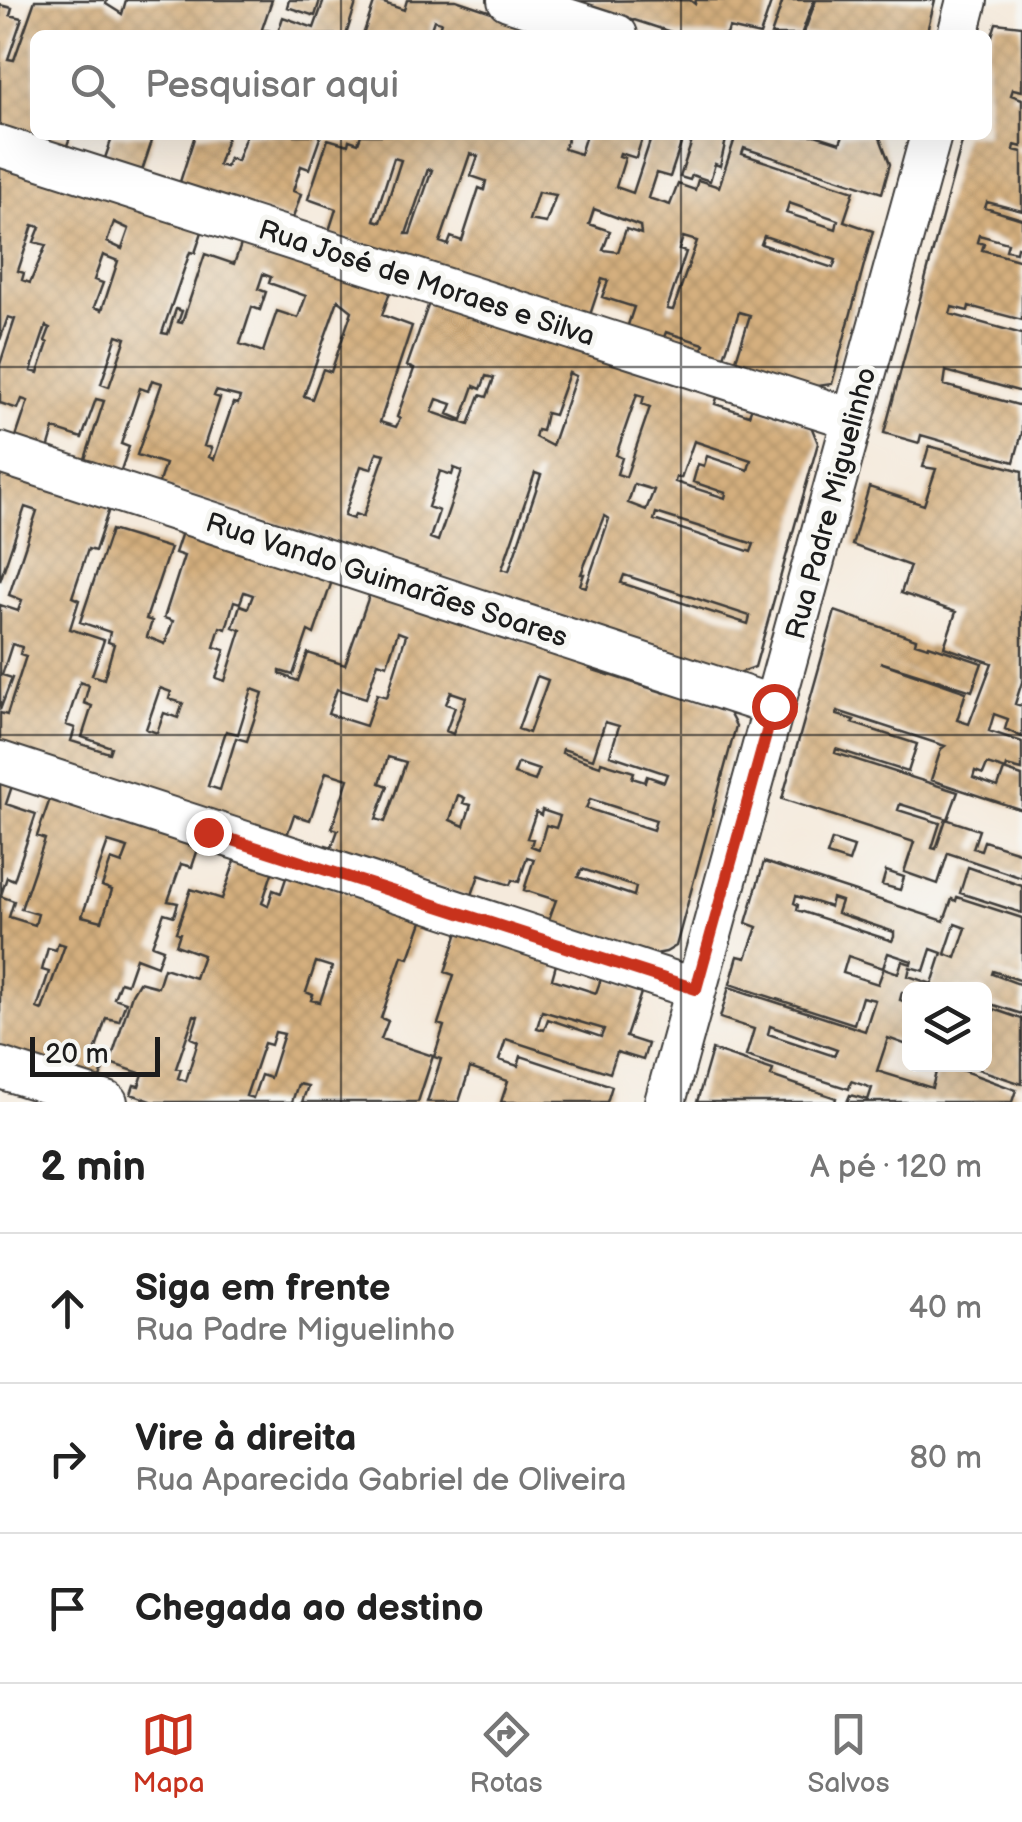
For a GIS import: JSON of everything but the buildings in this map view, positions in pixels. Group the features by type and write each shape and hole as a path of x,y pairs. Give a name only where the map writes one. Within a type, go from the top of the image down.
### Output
{"street":[{"path":"508,0 601,30"},
{"path":"959,30 967,0"},
{"name":"Rua Padre Miguelinho","path":"664,1102 927,140"},
{"name":"Rua José de Moraes e Silva","path":"0,146 853,419"},
{"name":"Rua Vando Guimarães Soares","path":"0,453 774,706"},
{"path":"0,762 696,989"},
{"path":"0,1068 106,1102"}],"route":[{"path":"208,832 696,989 774,706"}]}
